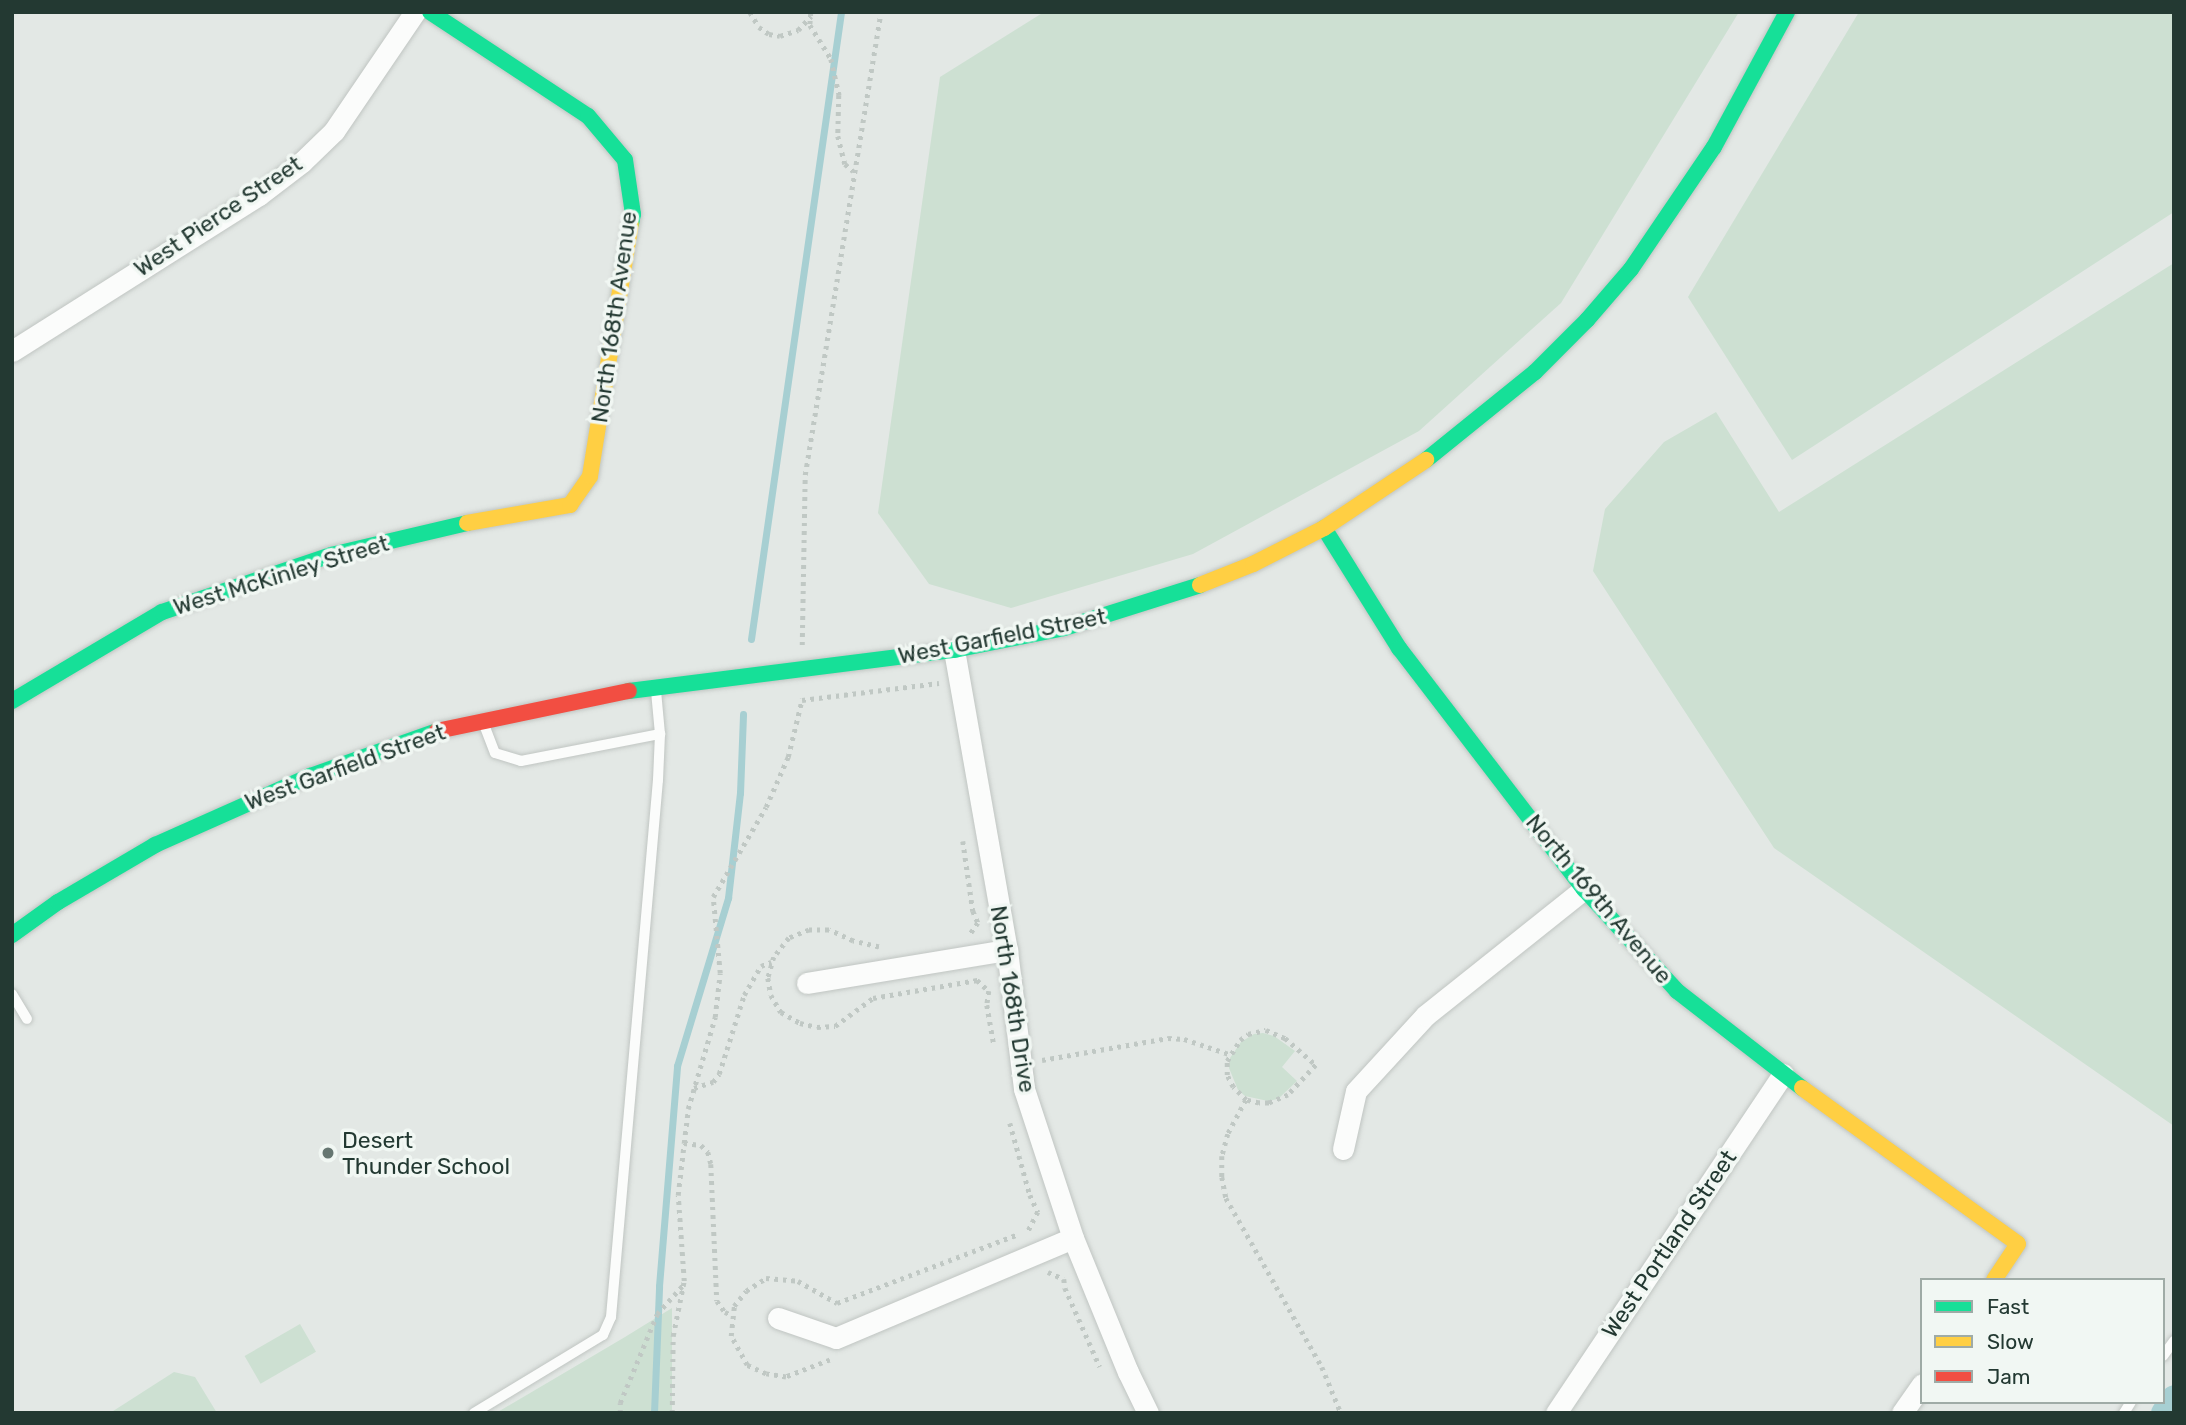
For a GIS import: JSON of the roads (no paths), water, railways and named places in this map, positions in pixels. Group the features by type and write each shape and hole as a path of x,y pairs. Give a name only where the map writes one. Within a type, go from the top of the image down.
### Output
{"street":[{"name":"West Pierce Street","path":"12,351 259,195 302,162 334,131 415,12"},
{"name":"North 168th Avenue","path":"430,12 588,116 625,160 633,214 590,476 570,505"},
{"name":"West Garfield Street","path":"12,935 58,902 155,845 240,805 374,751 482,720 613,693 954,650 1064,628 1169,597 1253,564 1324,528 1433,456 1475,423 1535,372 1587,320 1631,269 1714,147 1787,12"},
{"name":"West McKinley Street","path":"12,701 162,612 331,555 480,520 570,505"},
{"name":"North 169th Avenue","path":"1324,528 1399,648 1584,889 1677,991 1783,1074 1959,1204 2018,1244 1995,1278"},
{"name":"North 168th Drive","path":"954,650 1007,950 1024,1089 1073,1238 1128,1372 1148,1413"},
{"path":"1343,1149 1356,1091 1426,1015 1584,889"},
{"path":"807,983 1007,950"},
{"name":"West Portland Street","path":"1556,1413 1783,1074"},
{"path":"778,1318 836,1338 1073,1238"},
{"path":"1902,1413 1920,1387"}],"lane":[{"path":"474,1413 603,1335 611,1317 660,734 655,689"},
{"path":"482,720 495,752 521,761 660,734"},
{"path":"12,994 27,1019"}],"waterway":[{"path":"751,639 841,12"},
{"path":"654,1413 659,1286 677,1066 728,898 740,793 743,714"},
{"path":"2163,1413 2174,1397"}],"place":[{"name":"Desert Thunder School","path":"328,1153"}]}
